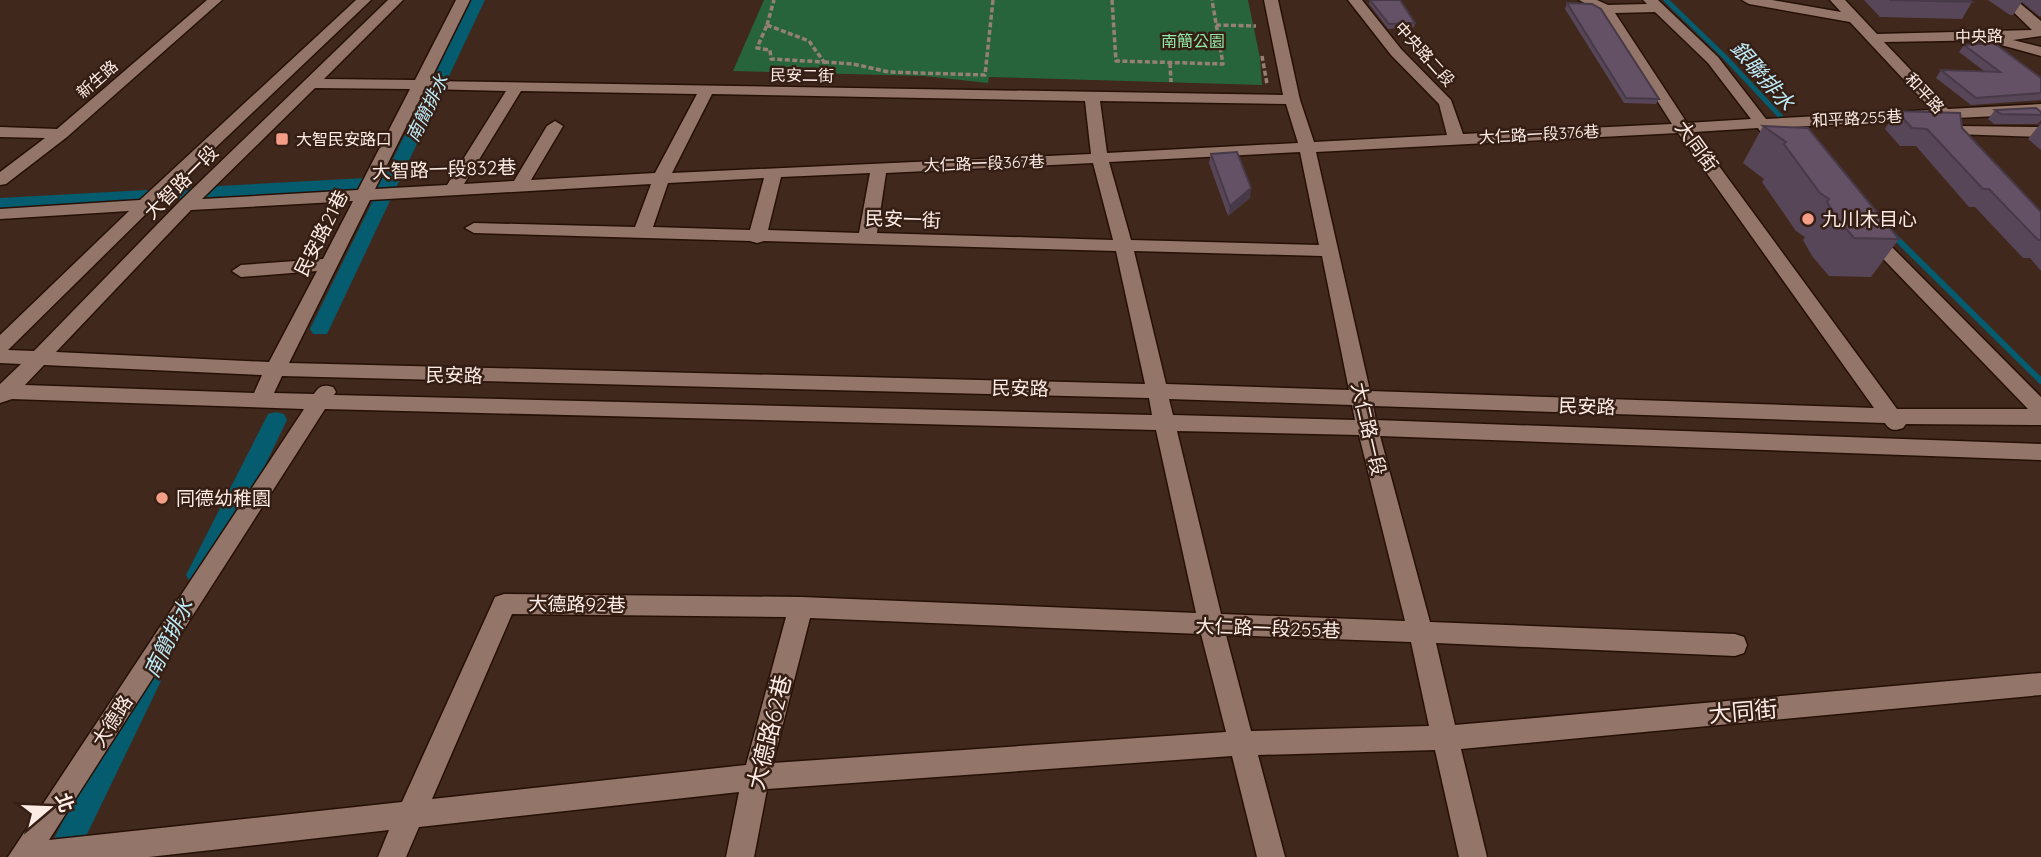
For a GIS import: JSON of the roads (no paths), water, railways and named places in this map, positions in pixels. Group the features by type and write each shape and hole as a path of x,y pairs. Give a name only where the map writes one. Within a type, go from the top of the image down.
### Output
{"street":[{"name":"新生路","path":"0,180 61,134 215,0"},
{"name":"大智路一段","path":"0,346 145,205 365,0"},
{"name":"大智路一段","path":"2,393 186,205 394,0"},
{"name":"民安路21巷","path":"260,400 463,0"},
{"name":"大仁路一段","path":"1270,0 1331,251 1367,426 1421,634 1473,857"},
{"name":"中央路二段","path":"1356,0 1396,52 1446,103 1456,139"},
{"path":"1586,0 1606,9 1653,4 1713,60 1778,141"},
{"path":"1749,0 1856,19"},
{"name":"和平路","path":"1837,0 1978,150"},
{"name":"中央路","path":"1873,38 2039,32 2039,26 2008,0"},
{"name":"大同街","path":"1606,9 1647,76 1912,445"},
{"path":"1986,36 2041,52"},
{"name":"民安二街","path":"312,83 1293,100"},
{"path":"451,192 517,85"},
{"path":"642,233 661,178 706,91"},
{"path":"1092,98 1100,158 1124,247 1212,625 1271,857"},
{"name":"和平路255巷","path":"1766,123 2041,108"},
{"name":"大仁路一段376巷","path":"1307,146 1766,123"},
{"path":"519,187 555,126"},
{"path":"1960,131 2041,132"},
{"path":"0,132 61,134"},
{"name":"大仁路一段367巷","path":"661,178 1307,146"},
{"path":"867,239 879,167"},
{"path":"758,238 774,173"},
{"name":"大智路一段832巷","path":"186,205 661,178"},
{"path":"0,214 145,205"},
{"path":"1856,221 2041,410"},
{"name":"民安一街","path":"474,228 758,238 1331,251"},
{"path":"241,271 328,264"},
{"name":"民安路","path":"0,356 337,372 1156,391 1891,416 2041,417"},
{"name":"大德路","path":"22,857 321,401 337,372"},
{"name":"民安路","path":"2,393 1164,424 1367,426 2041,452"},
{"name":"大德路92巷","path":"392,857 504,604 801,607"},
{"name":"大仁路一段255巷","path":"801,607 1735,645"},
{"name":"大德路62巷","path":"740,857 756,777 801,607"},
{"name":"大同街","path":"22,857 756,777 1243,743 1445,738 2041,684"}],"waterway":[{"name":"南簡排水","path":"391,182 478,0"},
{"name":"銀聯排水","path":"1666,0 1725,57 1781,117 1785,126"},
{"path":"0,204 391,182"},
{"name":"南簡排水","path":"320,329 391,182"},
{"name":"銀聯排水","path":"1892,234 2041,381"},
{"name":"南簡排水","path":"199,575 276,420"},
{"name":"南簡排水","path":"60,857 147,681"}],"place":[{"name":"大智民安路口","path":"282,139"},
{"name":"九川木目心","path":"1808,219"},
{"name":"同德幼稚園","path":"162,498"}],"park label":[{"name":"南簡公園","path":"1193,41"}]}
